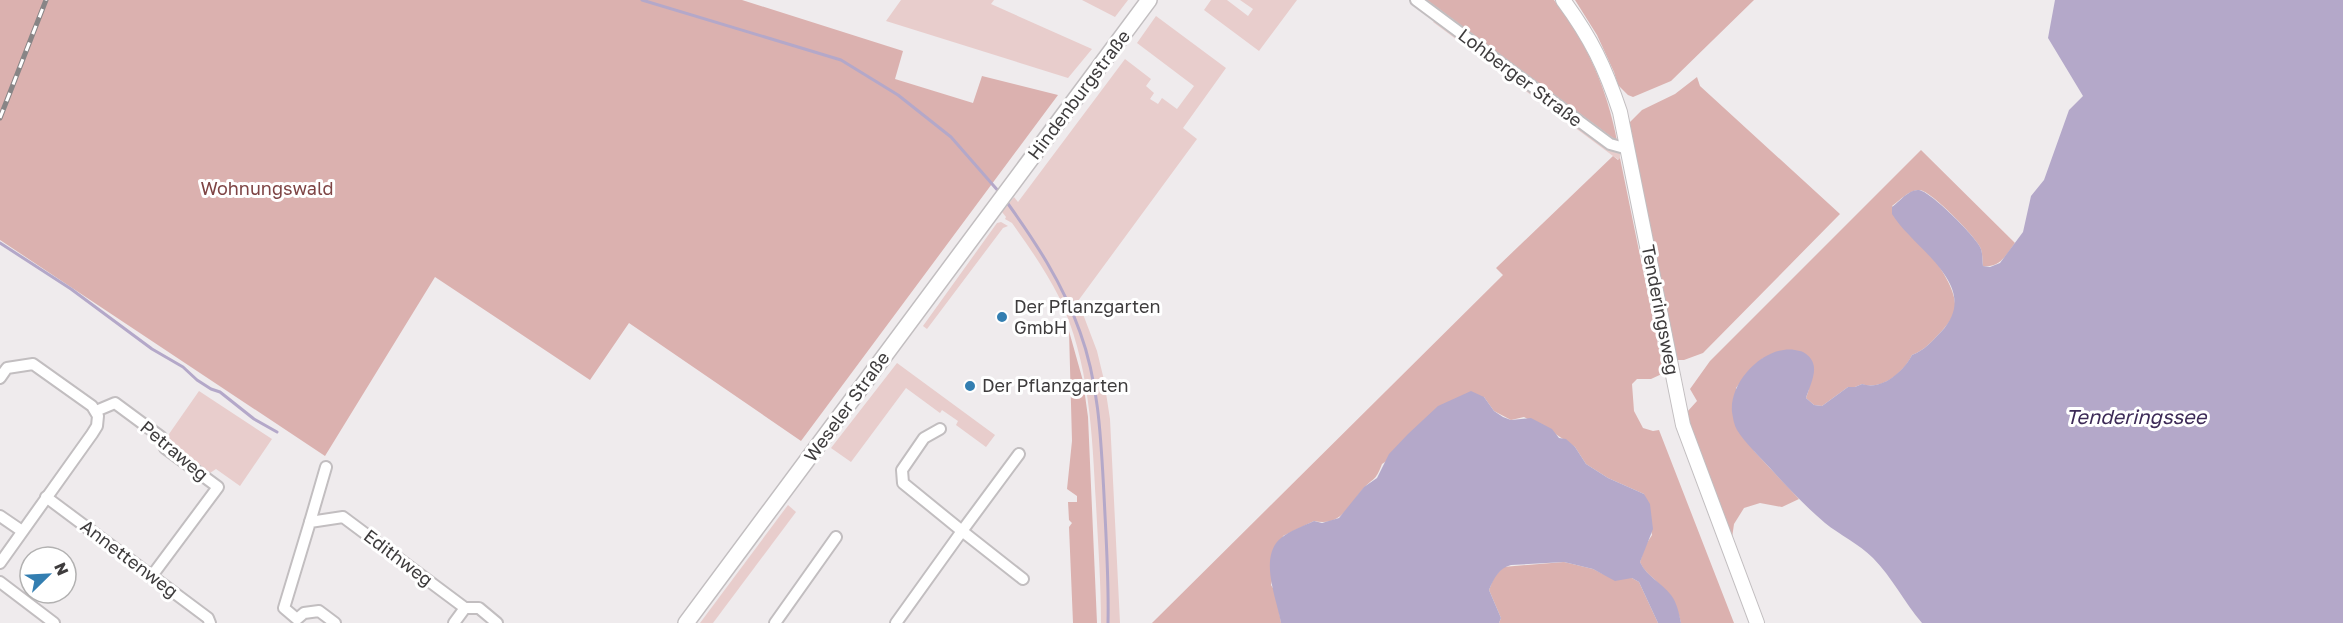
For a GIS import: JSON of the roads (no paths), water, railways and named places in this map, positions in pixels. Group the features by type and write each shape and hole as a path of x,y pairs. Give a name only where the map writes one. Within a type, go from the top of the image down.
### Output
{"main road":[{"name":"Hindenburgstraße","path":"1008,190 1149,0"},
{"name":"Weseler Straße","path":"686,623 1008,190"}],"street":[{"name":"Lohberger Straße","path":"1416,0 1610,144 1628,149"},
{"name":"Tenderingsweg","path":"1563,0 1592,43 1606,72 1620,112 1683,424 1757,623"},
{"path":"0,378 7,368 33,364 96,411 99,416 97,426 0,563"},
{"name":"Petraweg","path":"96,411 116,403 161,436 165,448 218,487 151,577"},
{"path":"940,429 924,438 902,470 903,483 1023,579"},
{"path":"896,623 1019,454"},
{"path":"327,467 284,608 295,621 304,613 319,611 335,623"},
{"name":"Annettenweg","path":"46,497 208,618 210,623"},
{"path":"0,516 22,531"},
{"name":"Edithweg","path":"310,522 343,518 465,608 479,608 497,623"},
{"path":"775,623 836,537"},
{"path":"0,582 54,623"},
{"path":"454,623 465,608"}],"water":[{"name":"Tenderingssee","path":"2055,0 2343,0 2343,623 1922,623 1873,558 1810,510 1753,450 1736,428 1732,412 1737,388 1744,376 1764,357 1788,349 1806,354 1813,363 1814,371 1806,398 1814,405 1822,406 1848,387 1862,384 1877,385 1891,378 1904,367 1912,355 1925,348 1941,332 1952,315 1954,299 1950,284 1940,269 1892,214 1892,207 1908,193 1915,190 1925,192 1952,215 1980,247 1983,266 1990,267 2000,263 2023,232 2031,196 2044,180 2069,110 2083,96 2048,38"},
{"path":"1471,391 1484,397 1494,411 1503,417 1511,420 1531,418 1552,429 1559,438 1566,439 1575,447 1586,464 1608,478 1644,494 1650,504 1653,529 1640,562 1646,572 1671,595 1681,623 1658,623 1639,582 1632,578 1615,581 1593,569 1564,562 1511,565 1500,571 1489,590 1501,618 1499,623 1281,623 1271,579 1271,556 1274,546 1285,535 1314,521 1322,523 1339,518 1364,487 1377,478 1389,454 1408,434 1438,406"}],"waterway":[{"path":"642,0 841,60 898,95 951,137 1000,193"},
{"path":"1006,201 1038,247 1057,280 1080,332 1091,372 1102,454 1108,623"},
{"path":"0,243 71,289 152,349 183,367 197,380 220,392 254,419 277,432"}],"railway":[{"path":"0,118 46,0"}],"place":[{"name":"Der Pflanzgarten GmbH","path":"1002,317"},
{"name":"Der Pflanzgarten","path":"970,386"}],"park label":[{"name":"Wohnungswald","path":"267,189"}]}
